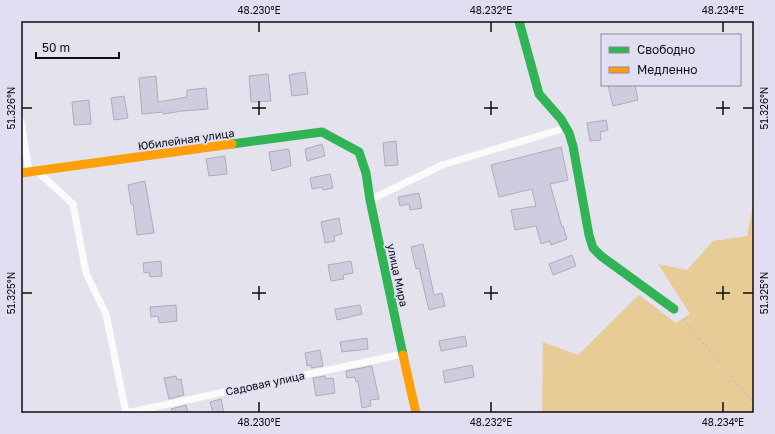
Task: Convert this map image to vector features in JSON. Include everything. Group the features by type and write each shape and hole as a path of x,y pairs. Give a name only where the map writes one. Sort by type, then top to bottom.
{"street":[{"path":"519,21 539,94 561,119 569,134 573,146 589,235 593,248 601,256 674,309"},
{"name":"Юбилейная улица","path":"29,172 322,132 351,148"},
{"name":"улица Мира","path":"351,148 359,152 366,173 370,200 416,413"}],"lane":[{"path":"21,121 29,172"},
{"path":"370,200 442,165 560,130"},
{"name":"Садовая улица","path":"29,172 73,204 86,273 106,314 126,413 403,354"}],"path":[{"path":"674,309 754,404"}],"shaded area":[{"path":"754,200 754,413 542,413 543,342 578,355 639,295 676,323 690,314 658,264 687,270 713,241 747,236"}],"building":[{"path":"305,72 308,94 292,96 289,75"},
{"path":"268,74 271,101 251,102 249,76"},
{"path":"156,76 158,102 187,97 187,90 206,88 208,109 163,114 163,112 142,114 139,78"},
{"path":"608,86 635,86 638,100 613,106"},
{"path":"124,96 128,118 114,120 111,98"},
{"path":"89,100 91,124 74,125 72,102"},
{"path":"606,120 608,130 600,132 601,140 590,141 587,123"},
{"path":"396,141 398,165 385,166 383,143"},
{"path":"322,144 325,156 307,161 305,149"},
{"path":"561,147 568,180 550,184 562,227 563,226 567,239 551,245 550,241 541,244 536,226 515,230 511,210 536,206 532,189 499,197 491,165"},
{"path":"289,149 291,166 272,171 269,152"},
{"path":"225,156 227,174 209,176 206,159"},
{"path":"330,174 333,188 323,190 322,187 312,189 310,178"},
{"path":"145,181 154,233 137,235 133,204 131,204 128,185"},
{"path":"419,193 422,208 410,210 409,204 400,206 398,197"},
{"path":"339,218 342,234 334,236 335,241 325,243 321,222"},
{"path":"423,244 434,295 442,293 445,306 429,310 419,268 416,269 411,247"},
{"path":"572,255 576,266 553,275 549,264"},
{"path":"161,261 162,276 150,277 149,272 144,273 143,263"},
{"path":"351,261 353,273 343,275 344,279 331,281 328,265"},
{"path":"176,305 177,321 159,323 158,316 151,317 150,307"},
{"path":"360,305 362,314 337,320 335,309"},
{"path":"465,336 467,346 441,351 439,341"},
{"path":"367,338 368,349 342,352 340,342"},
{"path":"320,350 323,366 311,368 311,365 307,366 305,353"},
{"path":"472,365 474,377 445,383 443,371"},
{"path":"372,366 379,399 370,400 371,406 362,408 358,381 356,382 355,377 347,378 346,371"},
{"path":"176,376 177,380 181,379 184,395 169,399 164,378"},
{"path":"325,376 325,379 333,378 335,393 316,396 313,378"},
{"path":"221,399 224,413 213,413 210,402"},
{"path":"186,405 188,413 172,413 171,409"}],"traffic: fast":[{"path":"519,21 539,94 561,119 569,133 573,146 589,235 593,248 601,256 674,309"},
{"path":"232,144 322,132 359,152 366,173 370,200 403,355"}],"traffic: slow":[{"path":"21,173 232,144"},
{"path":"403,355 416,413"}]}
